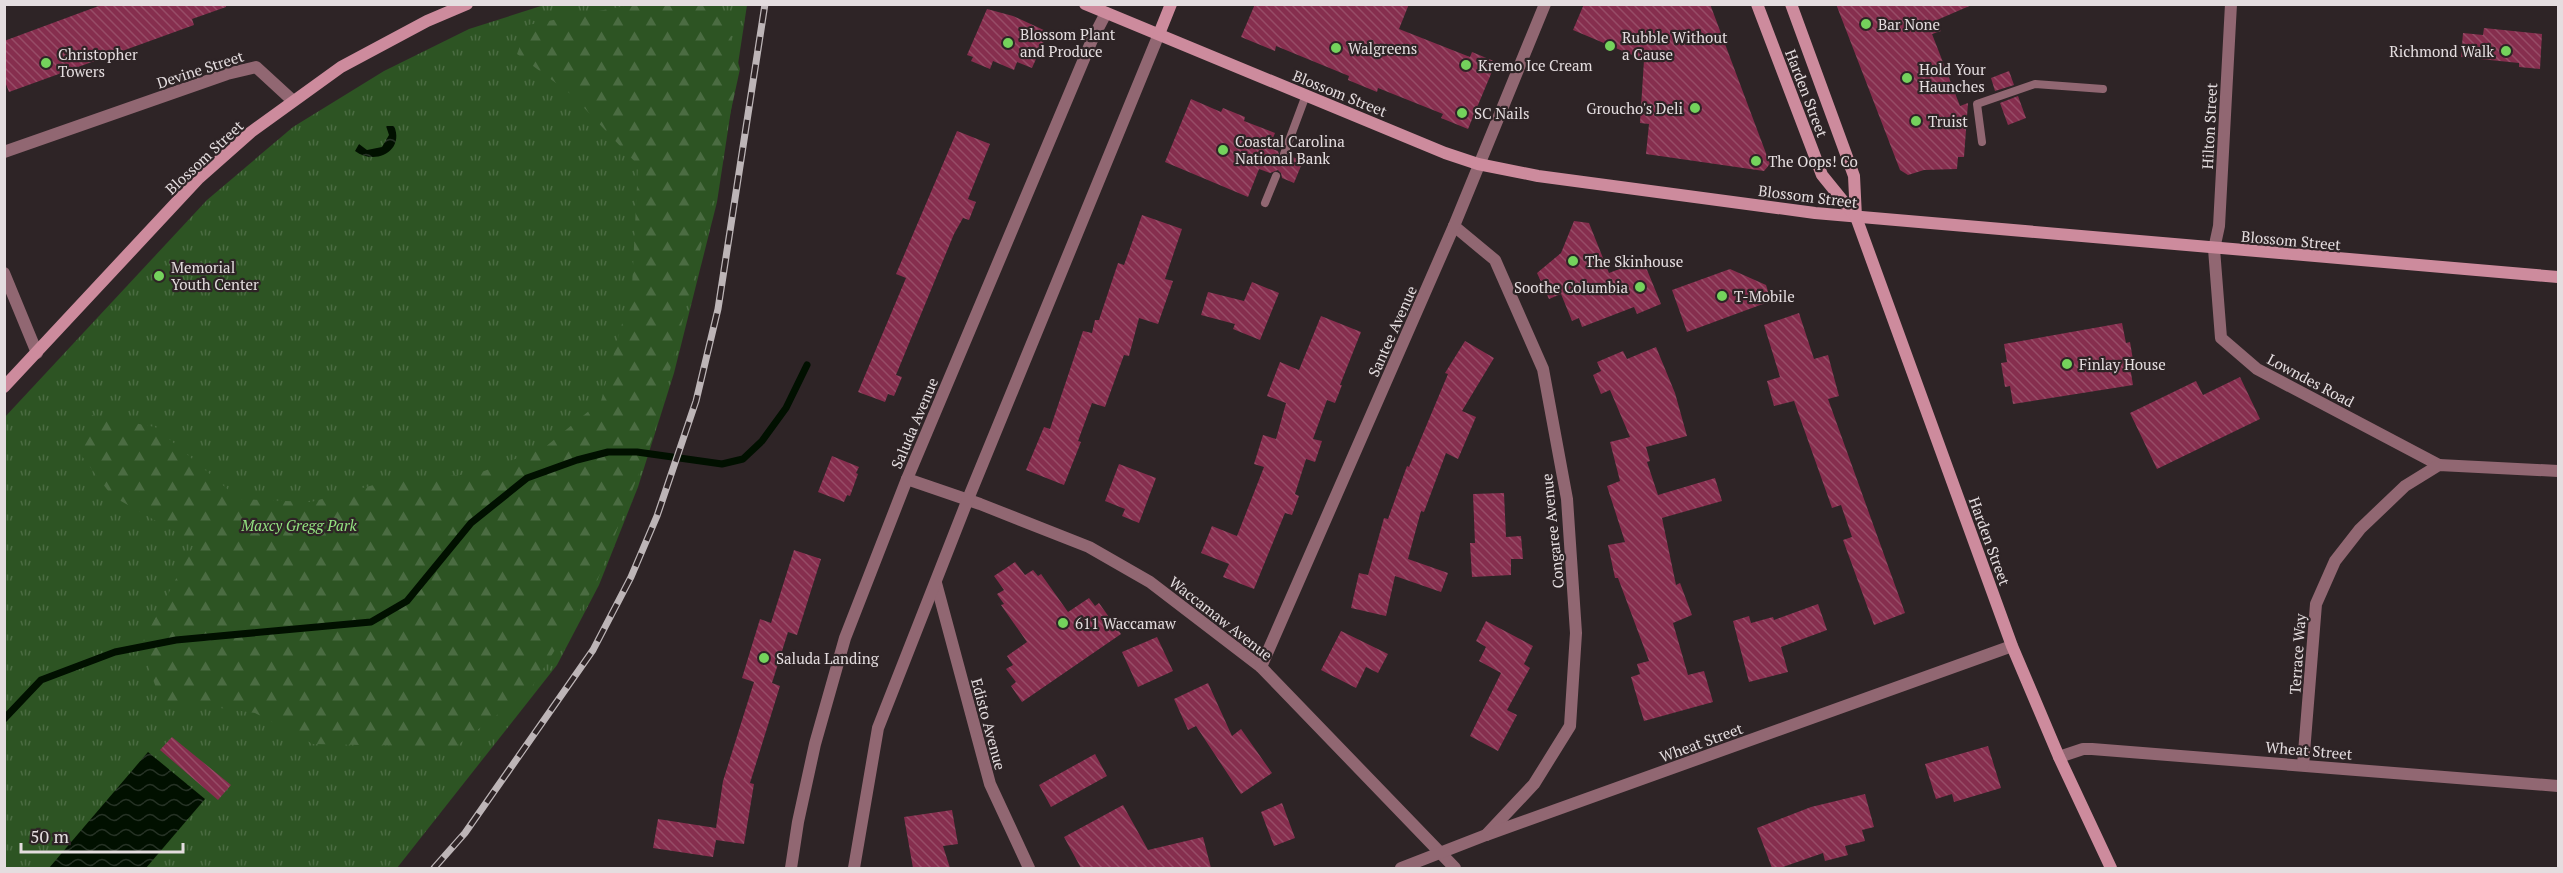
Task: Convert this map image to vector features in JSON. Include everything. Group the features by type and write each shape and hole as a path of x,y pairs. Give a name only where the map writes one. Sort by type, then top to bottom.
{"main road":[{"name":"Blossom Street","path":"4,387 199,178 251,132 292,100 351,62 427,21 467,4"},
{"name":"Blossom Street","path":"1085,4 1108,9 1159,34 1445,153 1478,164 1559,178 1856,217 2559,277"},
{"path":"1159,34 1171,4"},
{"name":"Harden Street","path":"1757,4 1822,175 1856,217"},
{"name":"Harden Street","path":"1791,4 1854,176 1856,217 2012,646 2059,757 2111,868"}],"street":[{"name":"Santee Avenue","path":"1262,667 1454,226 1545,4"},
{"name":"Hilton Street","path":"2214,249 2219,226 2231,4"},
{"name":"Saluda Avenue","path":"791,868 798,822 815,744 845,638 907,479 1087,51 1108,9"},
{"path":"854,868 878,728 968,500 1159,34"},
{"name":"Devine Street","path":"4,152 227,74 256,67 292,100"},
{"name":"Congaree Avenue","path":"1454,226 1495,260 1543,369 1567,499 1576,633 1570,726 1534,784 1486,835"},
{"name":"Lowndes Road","path":"2214,249 2221,338 2257,369 2439,465"},
{"path":"4,273 37,353"},
{"path":"2439,465 2559,471"},
{"name":"Terrace Way","path":"2303,765 2316,604 2331,569 2360,529 2405,486 2439,465"},
{"name":"Waccamaw Avenue","path":"907,479 1089,547 1150,582 1262,667 1455,868"},
{"name":"Edisto Avenue","path":"936,582 990,784 1029,868"},
{"name":"Wheat Street","path":"1401,868 1486,835 2012,646"},
{"name":"Wheat Street","path":"2059,757 2083,749 2092,749 2559,786"}],"lane":[{"path":"1982,142 1977,104 2035,84 2103,89"},
{"path":"1284,154 1306,95"},
{"path":"1265,203 1276,176"}],"green space":[{"path":"712,4 722,7 740,69 702,243 654,434 596,584 530,690 455,747 313,744 255,713 200,705 162,705 141,645 195,543 112,496 81,455 92,415 155,427 239,499 311,502 381,483 479,473 544,448 601,401 632,287 638,165 572,95 517,54 528,25 629,5"},
{"name":"Maxcy Gregg Park","path":"544,5 747,5 717,202 674,373 638,487 599,585 557,665 397,868 5,868 4,418 207,200 293,127 384,71 469,29"}],"water":[{"path":"386,126 394,126 396,135 392,149 386,154 371,157 355,151 359,144 367,150 382,147 389,135"},
{"path":"148,752 205,799 146,868 49,868"}],"building":[{"name":"Christopher Towers","path":"104,4 226,4 226,7 192,19 194,25 9,92 4,79 4,41"},
{"path":"1255,4 1409,4 1399,29 1470,57 1472,52 1496,62 1468,129 1441,118 1443,114 1378,88 1377,92 1348,80 1349,76 1276,46 1275,51 1241,37"},
{"path":"1584,4 1710,4 1770,164 1764,171 1646,154 1649,124 1640,123 1644,60 1573,30"},
{"path":"1836,4 1974,4 1937,20 1941,31 1932,34 1960,106 1968,103 1964,157 1958,157 1957,169 1924,170 1908,175 1900,170"},
{"name":"Blossom Plant and Produce","path":"987,9 1013,16 1048,32 1032,68 1017,62 1014,70 993,61 990,69 971,61 973,57 967,55"},
{"name":"Richmond Walk","path":"2484,28 2542,34 2540,69 2519,67 2519,63 2461,57 2463,33 2483,35"},
{"path":"2009,71 2014,85 1995,91 1991,78"},
{"path":"2018,96 2026,118 2008,125 2000,103"},
{"name":"Coastal Carolina National Bank","path":"1191,99 1221,112 1223,108 1245,117 1244,121 1275,133 1269,148 1278,151 1280,158 1286,160 1290,156 1303,161 1294,183 1282,178 1278,170 1270,173 1259,169 1248,197 1165,162"},
{"path":"957,131 990,144 968,199 976,202 969,220 963,218 954,234 896,375 902,377 894,396 888,394 885,402 858,392 906,278 896,274"},
{"path":"1142,215 1182,229 1165,279 1173,281 1158,324 1139,318 1129,356 1124,355 1105,407 1092,403 1078,441 1081,442 1064,485 1026,470 1044,427 1050,429 1083,331 1092,333 1095,320 1099,320 1118,263 1124,265"},
{"path":"1574,221 1589,223 1609,273 1643,260 1661,304 1637,314 1634,307 1582,327 1579,318 1572,321 1561,294 1549,299 1537,273 1561,253"},
{"name":"T-Mobile","path":"1730,269 1766,285 1771,301 1687,332 1672,290"},
{"path":"1252,282 1279,293 1260,340 1233,329 1235,324 1201,315 1208,292 1244,301"},
{"path":"1799,313 1814,359 1828,355 1839,396 1828,399 1905,613 1874,625 1843,540 1852,537 1841,505 1832,508 1794,401 1774,406 1767,381 1780,377 1764,325"},
{"path":"1321,316 1361,332 1335,403 1327,400 1313,439 1322,441 1315,462 1306,459 1295,494 1299,496 1292,515 1285,513 1254,589 1223,577 1229,564 1201,553 1212,526 1237,536 1264,467 1254,464 1263,435 1276,439 1286,403 1267,396 1280,362 1299,370"},
{"name":"Finlay House","path":"2122,323 2126,343 2130,342 2134,366 2130,367 2133,385 2013,404 2010,386 2005,387 2001,363 2007,362 2004,344"},
{"path":"1465,341 1494,358 1462,411 1476,417 1458,459 1446,453 1424,512 1421,511 1408,559 1448,573 1441,592 1395,576 1386,616 1351,608 1359,573 1368,575 1384,518 1388,519 1407,466 1409,467 1448,374 1445,373"},
{"path":"1656,347 1675,393 1687,436 1646,447 1650,461 1647,462 1658,495 1715,478 1722,501 1662,518 1676,585 1680,583 1692,615 1673,623 1688,675 1704,671 1713,702 1644,721 1631,677 1640,674 1637,664 1649,661 1618,578 1615,578 1608,545 1625,542 1607,486 1620,481 1610,442 1630,437 1610,390 1601,394 1593,375 1601,371 1597,362 1623,351 1627,359"},
{"path":"2240,377 2260,419 2157,469 2130,413 2196,381 2203,395"},
{"path":"832,456 859,467 850,496 847,495 844,502 818,492"},
{"path":"1119,464 1156,478 1139,523 1122,516 1125,509 1105,501"},
{"path":"1504,493 1506,537 1521,536 1523,559 1511,559 1511,575 1472,577 1470,543 1475,543 1473,494"},
{"path":"794,550 821,559 797,635 788,632 772,683 780,686 750,783 754,784 744,844 716,840 713,857 653,848 658,819 716,828 723,781 754,682 742,678 760,619 771,623"},
{"name":"611 Waccamaw","path":"1015,562 1025,575 1033,570 1038,576 1041,574 1068,612 1089,598 1095,606 1099,603 1121,634 1022,702 1011,686 1016,682 1006,669 1013,665 1007,656 1027,642 1001,605 1004,604 997,594 1004,590 994,576"},
{"path":"1818,604 1827,630 1781,647 1788,672 1749,682 1733,621 1749,616 1751,623 1773,617 1774,620"},
{"path":"1486,621 1533,646 1524,664 1530,668 1507,710 1517,715 1498,751 1470,736 1501,673 1479,661 1486,647 1476,641"},
{"path":"1341,631 1388,654 1378,673 1366,667 1356,688 1321,670"},
{"path":"1157,637 1173,671 1138,687 1122,652"},
{"path":"1208,683 1232,736 1241,729 1272,773 1241,794 1196,726 1188,730 1174,699"},
{"path":"172,737 231,785 218,800 160,750"},
{"path":"1988,746 2001,788 1954,802 1952,794 1936,799 1925,764"},
{"path":"1095,754 1107,776 1051,807 1039,785"},
{"path":"1865,794 1874,827 1862,830 1865,841 1845,846 1848,855 1825,861 1823,853 1780,868 1772,868 1757,828 1811,807"},
{"path":"1282,803 1295,838 1274,846 1261,812"},
{"path":"1123,805 1148,850 1203,837 1211,868 1081,868 1064,837"},
{"path":"952,810 958,844 943,846 950,868 913,868 904,817"}],"waterway":[{"path":"4,719 41,680 115,652 176,640 371,622 407,601 471,523 527,478 577,460 608,452 637,452 722,464 743,459 762,441 786,408 807,365"}],"railway":[{"path":"434,868 465,833 593,650 631,577 657,516 696,401 718,309 765,4"}],"place":[{"name":"Bar None","path":"1866,24"},
{"name":"Blossom Plant and Produce","path":"1008,43"},
{"name":"Rubble Without a Cause","path":"1610,46"},
{"name":"Walgreens","path":"1336,48"},
{"name":"Richmond Walk","path":"2506,51"},
{"name":"Christopher Towers","path":"46,63"},
{"name":"Kremo Ice Cream","path":"1466,65"},
{"name":"Hold Your Haunches","path":"1907,78"},
{"name":"Groucho's Deli","path":"1695,108"},
{"name":"SC Nails","path":"1462,113"},
{"name":"Truist","path":"1916,121"},
{"name":"Coastal Carolina National Bank","path":"1223,150"},
{"name":"The Oops! Co","path":"1756,161"},
{"name":"The Skinhouse","path":"1573,261"},
{"name":"Memorial Youth Center","path":"159,276"},
{"name":"Soothe Columbia","path":"1640,287"},
{"name":"T-Mobile","path":"1722,296"},
{"name":"Finlay House","path":"2067,364"},
{"name":"611 Waccamaw","path":"1063,623"},
{"name":"Saluda Landing","path":"764,658"}]}
